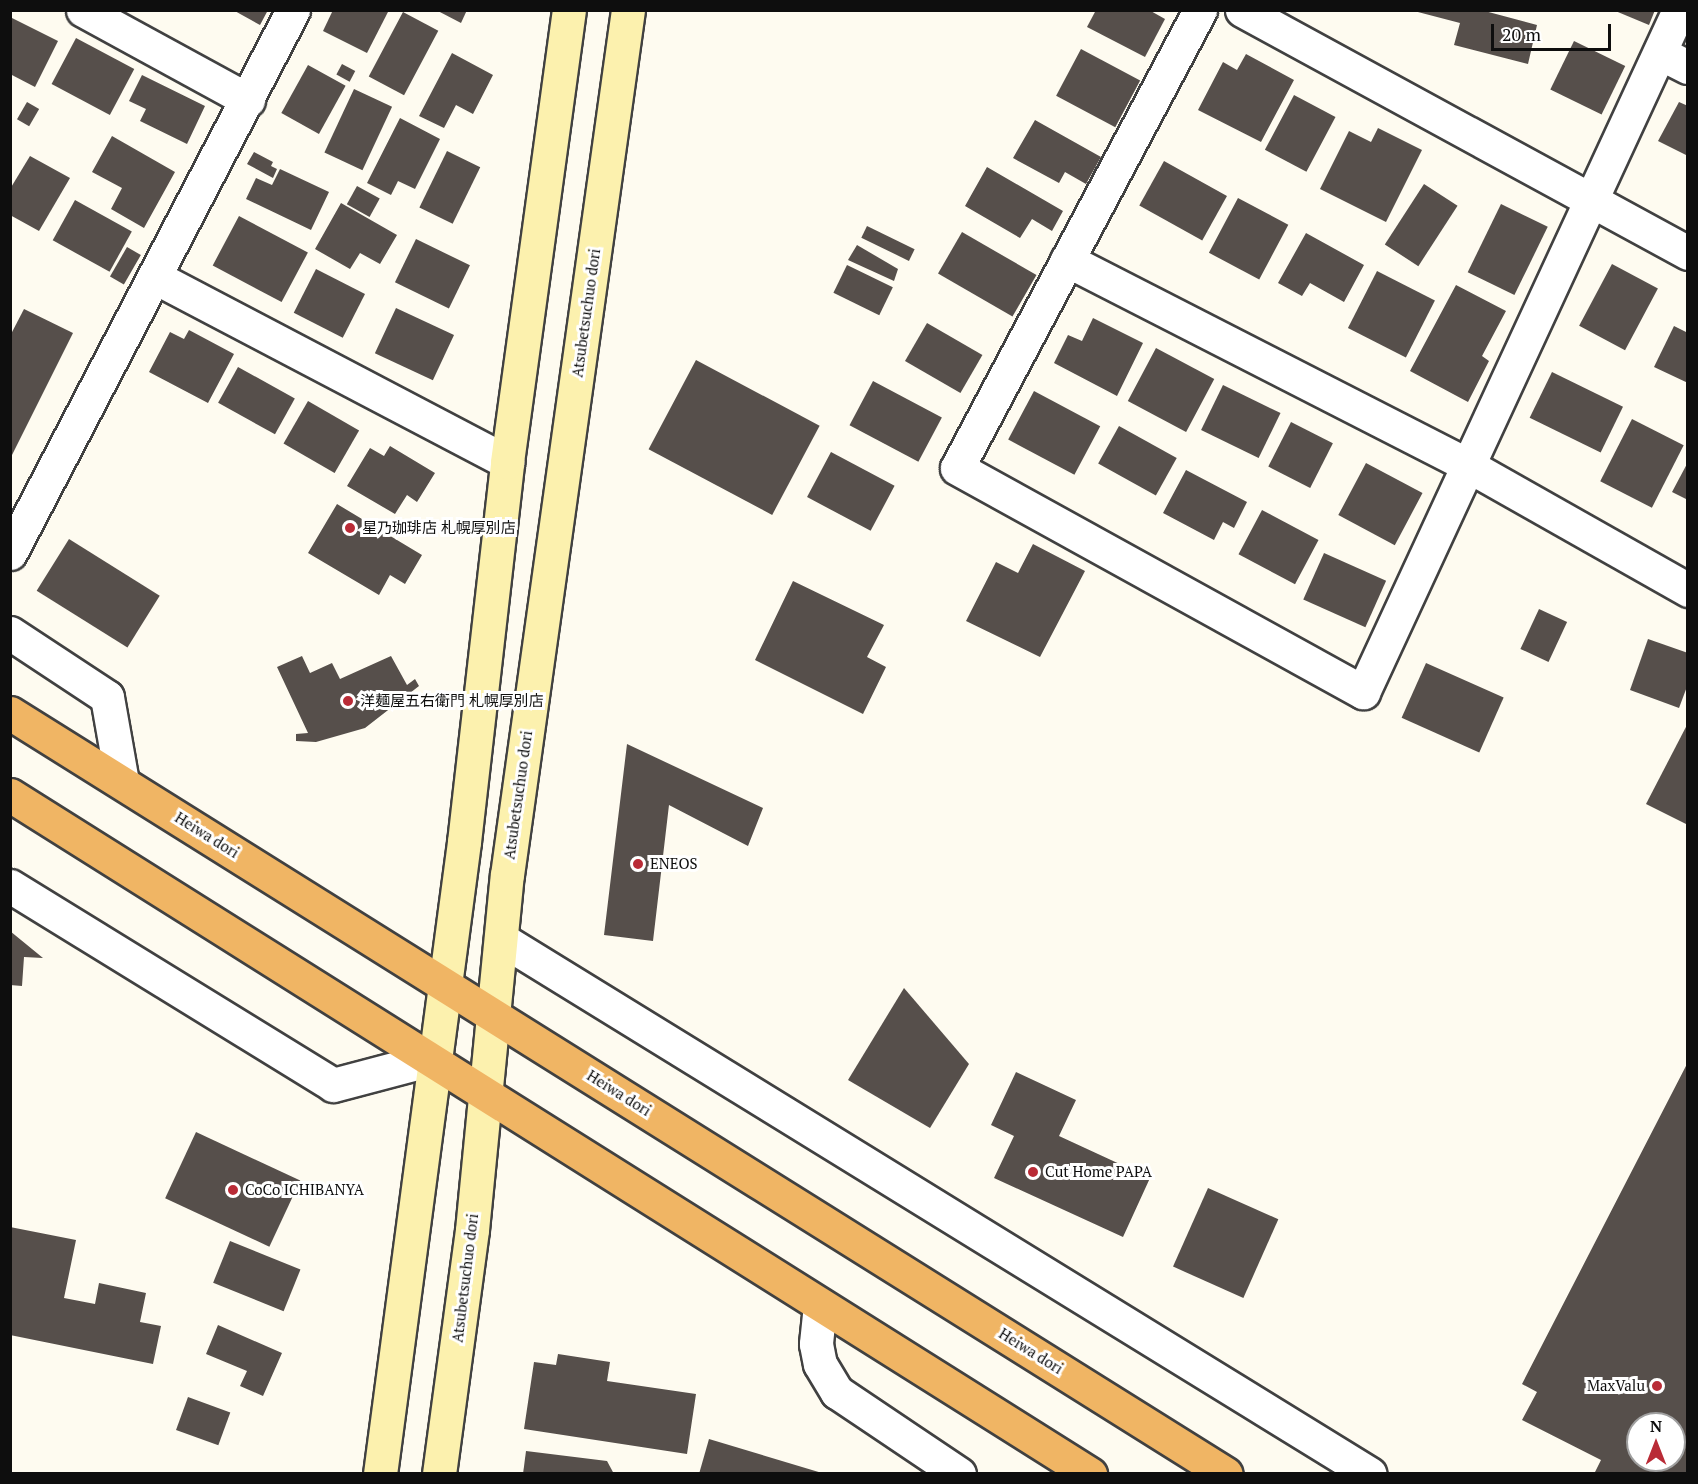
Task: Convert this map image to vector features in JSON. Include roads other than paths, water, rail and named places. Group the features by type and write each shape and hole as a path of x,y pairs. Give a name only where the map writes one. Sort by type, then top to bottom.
{"highway":[{"name":"Heiwa dori","path":"10,713 445,981 1227,1473"},
{"path":"10,795 435,1058 820,1305 1090,1473"}],"main road":[{"path":"380,1473 445,981 507,462 569,10"},
{"name":"Atsubetsuchuo dori","path":"438,1473 472,1230 484,1090 501,939 628,10"}],"street":[{"path":"83,10 248,100"},
{"path":"10,554 293,10"},
{"path":"1200,10 957,468 1363,692 1593,203 1674,60 1679,10"},
{"path":"1242,10 1688,254"},
{"path":"1067,260 1469,466 1688,590"},
{"path":"155,277 507,462"},
{"path":"10,633 107,698 122,782"},
{"path":"10,886 333,1085 435,1058"},
{"path":"501,939 1370,1473"},
{"path":"820,1305 816,1344 820,1364 837,1392 959,1473"}],"place":[{"name":"星乃珈琲店 札幌厚別店","path":"350,528"},
{"name":"洋麺屋五右衛門 札幌厚別店","path":"348,701"},
{"name":"ENEOS","path":"638,864"},
{"name":"Cut Home PAPA","path":"1033,1172"},
{"name":"CoCo ICHIBANYA","path":"233,1190"},
{"name":"MaxValu","path":"1657,1386"}]}
